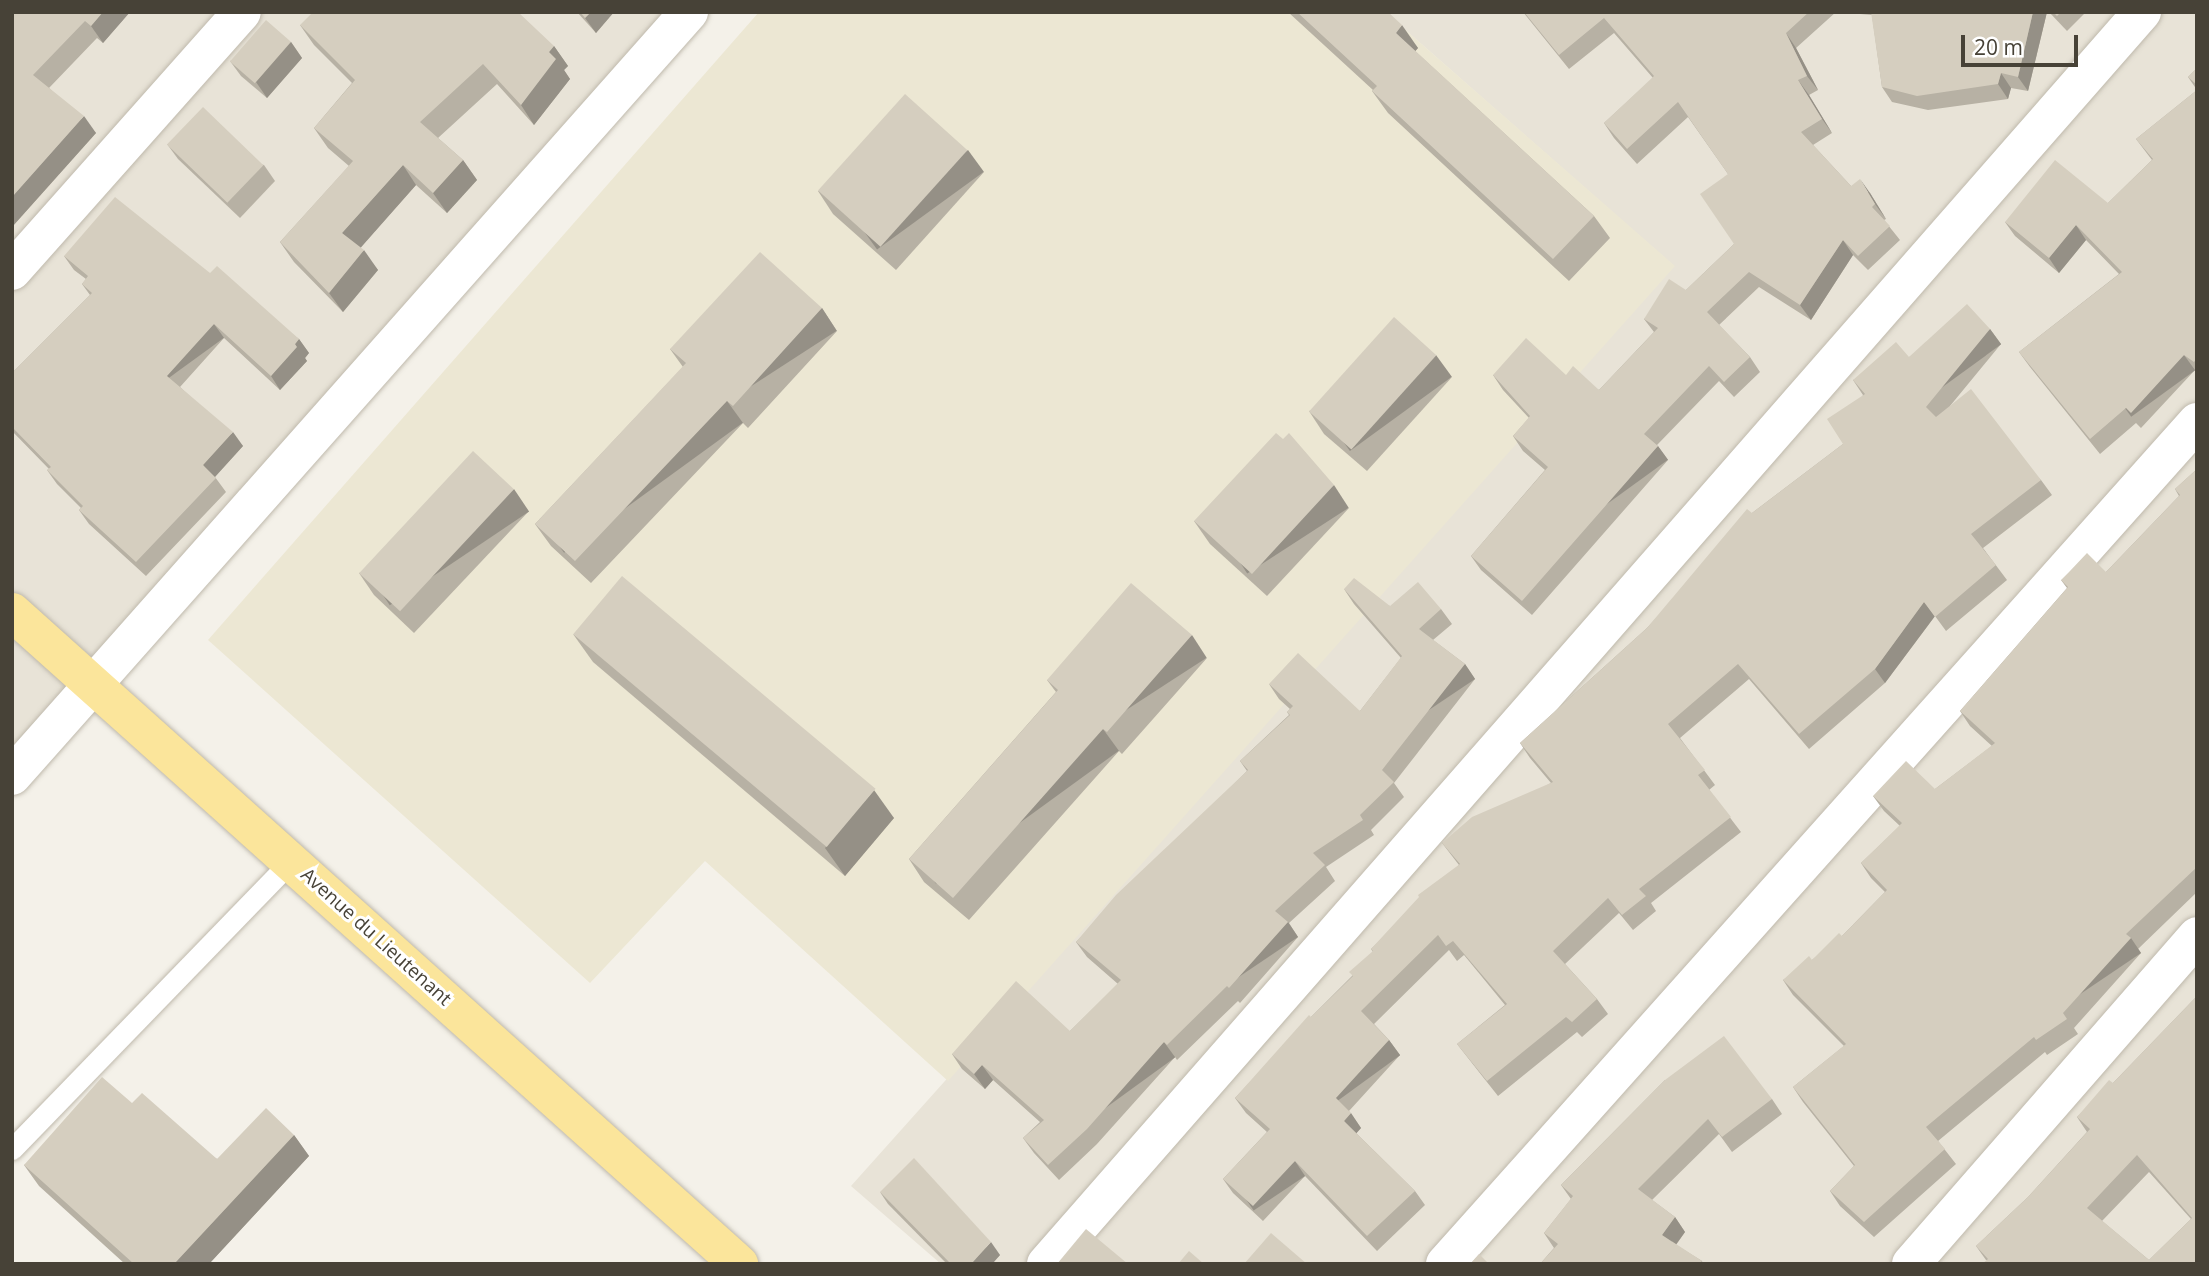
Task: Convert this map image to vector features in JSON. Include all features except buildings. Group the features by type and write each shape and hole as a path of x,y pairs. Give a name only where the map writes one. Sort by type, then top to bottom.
{"main road":[{"name":"Avenue du Lieutenant","path":"12,612 739,1264"}],"street":[{"path":"12,271 242,12"},
{"path":"12,776 689,12"},
{"path":"1046,1264 2141,12"},
{"path":"1445,1264 2197,422"},
{"path":"1911,1264 2197,936"}],"lane":[{"path":"12,1149 291,861"}],"shaded area":[{"path":"12,12 666,12 12,755"},
{"path":"759,12 1385,12 1675,266 948,1081 705,861 590,983 208,640"},
{"path":"1385,12 2197,12 2197,1264 941,1264 851,1186 1674,266"}]}
